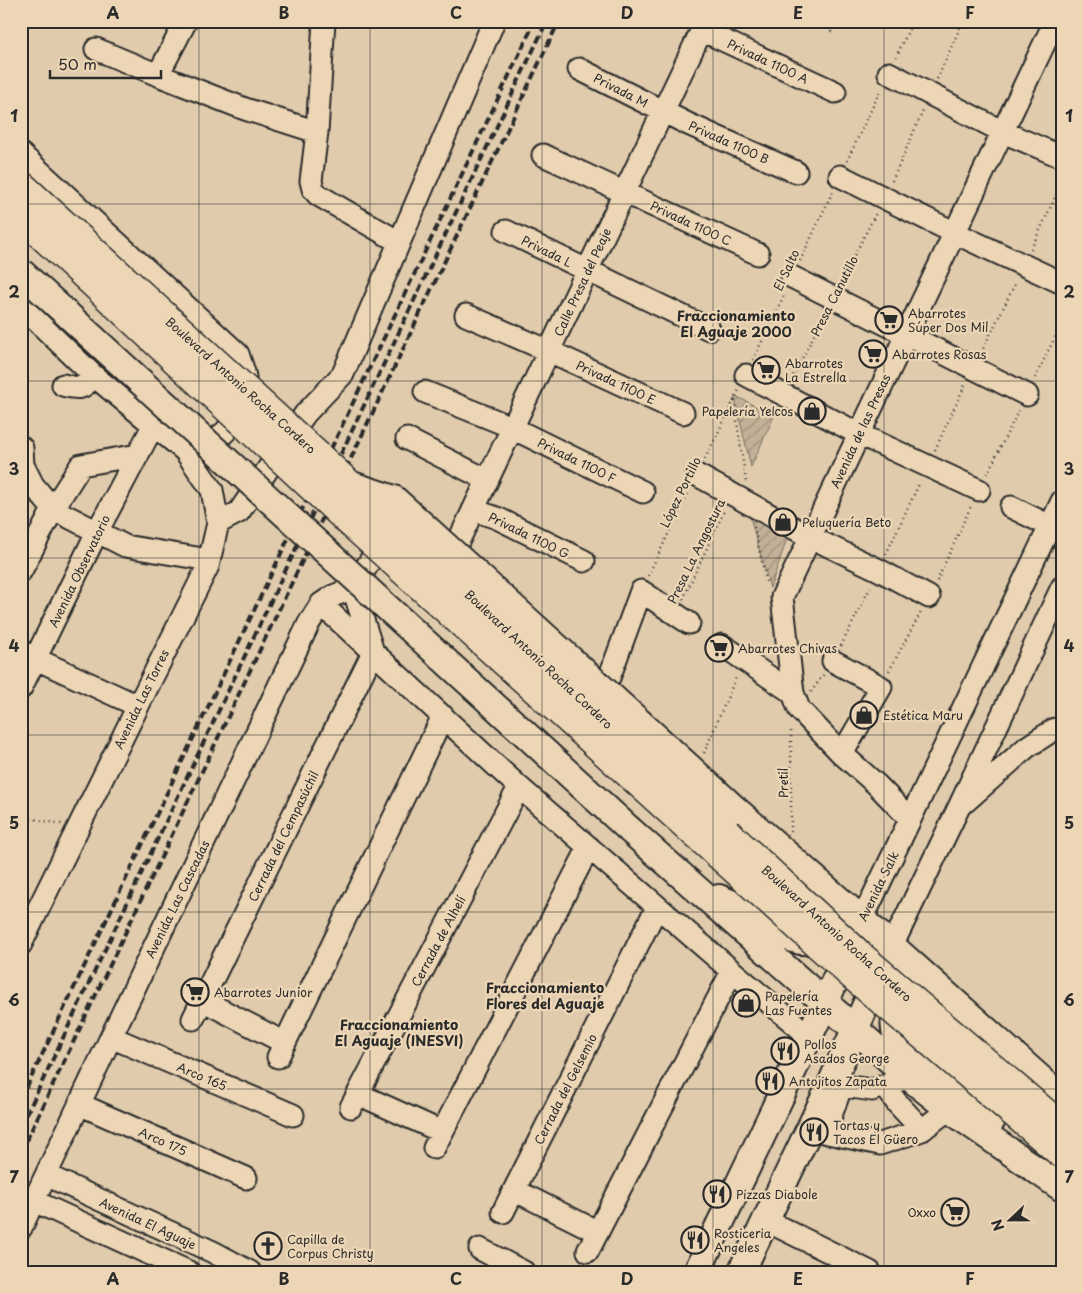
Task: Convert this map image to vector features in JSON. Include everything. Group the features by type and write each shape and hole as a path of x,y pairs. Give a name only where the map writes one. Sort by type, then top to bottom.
{"highway":[{"name":"Boulevard Antonio Rocha Cordero","path":"21,185 349,484 863,958 1062,1127"},
{"name":"Boulevard Antonio Rocha Cordero","path":"21,216 351,523 853,976 1062,1154"}],"main road":[{"path":"21,272 630,830 909,1077 949,1109 1062,1187"},
{"path":"349,484 394,499 791,859"},
{"name":"Boulevard Antonio Rocha Cordero","path":"791,859 892,946 1062,1098"},
{"path":"694,886 749,912 786,937 795,941 807,942 818,939 827,932 833,922 835,912 816,880"},
{"name":"Avenida Salk","path":"697,1272 810,1036 862,920"},
{"path":"741,1272 778,1195 817,1131 856,1030 892,946"},
{"path":"989,1032 938,1000 922,996 906,1002 896,1016 894,1024 898,1041 904,1048 1006,1131 1062,1187"},
{"path":"741,1180 778,1195"}],"street":[{"path":"158,75 186,21"},
{"path":"324,21 317,132 311,181 313,189 318,194 399,242"},
{"path":"218,523 239,512 305,414 343,374 494,21"},
{"name":"Privada 1100 A","path":"703,26 835,92"},
{"name":"Calle Presa del Peaje","path":"458,542 703,26"},
{"name":"Avenida de las Presas","path":"796,701 782,597 1052,26"},
{"path":"96,49 245,110 317,132"},
{"name":"Privada M","path":"580,70 663,112"},
{"path":"889,72 1003,132 1062,156"},
{"name":"Privada 1100 B","path":"663,112 796,172"},
{"path":"21,154 238,354 245,375 244,397 237,417 224,434 206,446 185,452"},
{"path":"543,155 624,192"},
{"path":"840,176 1057,281"},
{"name":"Privada 1100 C","path":"624,192 758,254"},
{"name":"Privada L","path":"506,231 710,329"},
{"path":"792,277 1027,395"},
{"name":"Avenida Las Torres","path":"21,306 94,376 185,452 212,490 218,523 208,566 78,827 29,909 21,944"},
{"name":"Privada 1100 E","path":"466,315 683,413"},
{"path":"746,375 859,434 979,490"},
{"path":"63,385 80,388 86,386 94,376"},
{"name":"Privada 1100 F","path":"426,392 512,428 642,492"},
{"name":"Avenida Observatorio","path":"21,688 28,655 97,532 153,426"},
{"path":"407,439 487,480"},
{"path":"21,447 23,465 33,485 52,510 125,546 209,560"},
{"path":"21,571 52,510 81,465 138,455"},
{"path":"697,475 810,537 879,570 929,597"},
{"name":"Avenida Salk","path":"862,920 1062,501"},
{"path":"1011,506 1050,526"},
{"name":"Privada 1100 G","path":"473,510 497,518 584,562"},
{"name":"Boulevard Antonio Rocha Cordero","path":"353,588 393,527 400,522 408,520 428,522 458,542 757,814 791,859"},
{"path":"353,588 373,652"},
{"name":"Avenida Las Cascadas","path":"21,1228 309,623 321,604 333,596 353,588"},
{"path":"892,946 1062,588"},
{"path":"609,678 641,591 682,619"},
{"path":"321,604 519,788 810,1036"},
{"path":"722,646 796,701 842,754 877,785 910,819"},
{"name":"Cerrada del Cempasúchil","path":"192,1019 373,652"},
{"path":"28,655 138,706"},
{"path":"833,662 881,687 842,754"},
{"path":"202,1000 281,1050 443,716"},
{"path":"959,807 1027,747 1055,729 1062,730"},
{"name":"Cerrada de Alhelí","path":"519,788 354,1101 438,1140 588,847"},
{"name":"Cerrada del Gelsemio","path":"503,1212 657,906"},
{"path":"588,1251 732,971"},
{"name":"Arco 165","path":"111,1037 293,1115"},
{"path":"836,1084 872,1090 909,1077"},
{"path":"885,1086 897,1103 922,1130"},
{"name":"Arco 175","path":"79,1104 246,1178"},
{"path":"817,1131 880,1144 922,1130 949,1109"},
{"name":"Avenida El Aguaje","path":"46,1175 213,1252 250,1272"},
{"path":"514,1190 598,1232"},
{"path":"34,1201 189,1272"},
{"path":"765,1220 870,1272"},
{"path":"480,1249 524,1272"}],"path":[{"path":"831,32 835,21"},
{"path":"950,49 963,21"},
{"path":"884,198 903,156"},
{"path":"949,419 1024,266 1062,182"},
{"name":"Presa Canutillo","path":"784,395 884,198"},
{"name":"El Salto","path":"746,375 816,227"},
{"name":"López Portillo","path":"641,591 734,400"},
{"name":"Presa La Angostura","path":"682,619 732,494"},
{"path":"850,628 904,518"},
{"path":"700,763 743,660"},
{"name":"Pretil","path":"791,859 791,725 796,701"},
{"path":"21,817 78,827"}],"shaded area":[{"path":"734,395 774,416 751,467"},
{"path":"749,513 790,530 770,588"}],"railway":[{"path":"21,1099 535,21"},
{"path":"21,1126 547,21"},
{"path":"21,1152 559,21"}],"place":[{"name":"Abarrotes Súper Dos Mil","path":"889,320"},
{"name":"Abarrotes Rosas","path":"873,354"},
{"name":"Abarrotes La Estrella","path":"766,370"},
{"name":"Papelería Yelcos","path":"812,411"},
{"name":"Peluquería Beto","path":"783,522"},
{"name":"Abarrotes Chivas","path":"719,648"},
{"name":"Estética Maru","path":"864,715"},
{"name":"Abarrotes Junior","path":"195,992"},
{"name":"Papelería Las Fuentes","path":"746,1003"},
{"name":"Pollos Asados George","path":"785,1051"},
{"name":"Antojitos Zapata","path":"770,1081"},
{"name":"Tortas y Tacos El Güero","path":"814,1132"},
{"name":"Pizzas Diabole","path":"717,1194"},
{"name":"Oxxo","path":"955,1212"},
{"name":"Rosticeria Angeles","path":"695,1240"},
{"name":"Capilla de Corpus Christy","path":"268,1246"}],"district":[{"name":"Fraccionamiento El Aguaje 2000","path":"736,324"},
{"name":"Fraccionamiento Flores del Aguaje","path":"545,996"},
{"name":"Fraccionamiento El Aguaje (INESVI)","path":"399,1032"}]}
